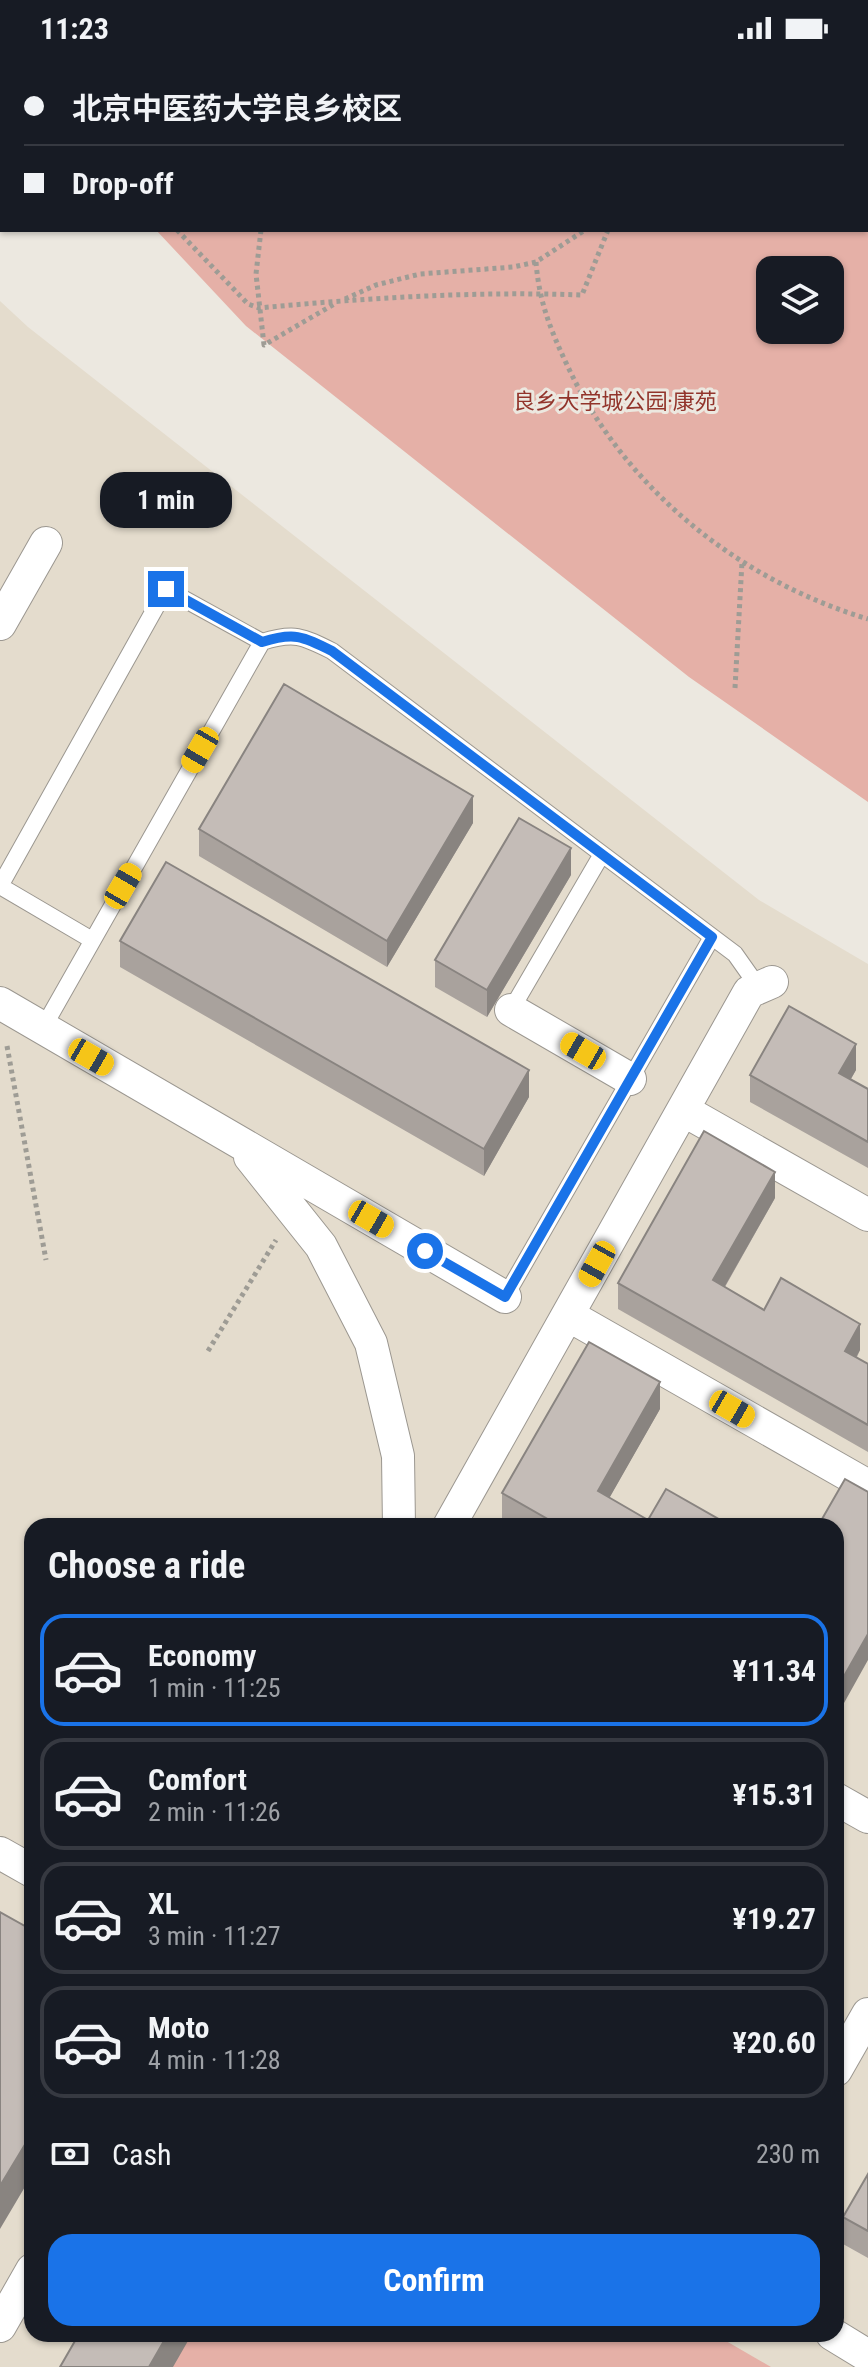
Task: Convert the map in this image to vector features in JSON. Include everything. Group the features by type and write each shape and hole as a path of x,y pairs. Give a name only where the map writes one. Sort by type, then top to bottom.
{"street":[{"path":"0,624 46,543"},
{"path":"454,1518 749,992 766,985"},
{"path":"0,1003 505,1297"},
{"path":"511,1010 630,1079"},
{"path":"683,1110 868,1215"},
{"path":"237,1142 321,1246 371,1343 398,1456 399,1518"},
{"path":"568,1315 868,1486"},
{"path":"844,1804 868,1817"},
{"path":"0,1853 24,1866"},
{"path":"844,2056 868,2014"},
{"path":"0,2326 24,2284"},
{"path":"844,2341 868,2356"}],"lane":[{"path":"92,940 0,886 166,589 262,642"},
{"path":"43,1028 262,642 285,635 307,638 332,651 735,954 766,985"},
{"path":"511,1010 602,854"},
{"path":"505,1297 712,937"}],"path":[{"path":"179,232 248,304 259,308 342,301 540,293 582,295 607,232"},
{"path":"261,232 256,274 264,345 376,285 420,274 513,267 536,262 582,232"},
{"path":"536,262 544,313 579,391 612,441 640,475 674,511 742,562 802,595 868,619"},
{"path":"735,688 742,562"},
{"path":"5,1036 46,1260"},
{"path":"208,1351 293,1211"}],"shaded area":[{"path":"0,301 28,327 759,900 868,964 868,2367 0,2367"}],"green space":[{"name":"良乡大学城公园·康苑","path":"158,232 868,232 868,802 689,677 246,326"},
{"path":"88,2342 728,2342 771,2367 73,2367"}],"building":[{"path":"284,684 473,796 387,941 199,829"},
{"path":"519,818 571,848 487,990 435,960"},
{"path":"166,862 529,1070 484,1149 120,941"},
{"path":"789,1006 856,1044 839,1073 868,1089 868,1142 750,1075"},
{"path":"704,1131 775,1172 713,1280 764,1310 781,1278 860,1324 845,1351 868,1364 868,1425 618,1283"},
{"path":"589,1342 660,1382 598,1491 645,1518 546,1518 502,1493"},
{"path":"845,1479 868,1492 868,1634 844,1676 844,1518 823,1518"},
{"path":"666,1489 717,1518 649,1518"},
{"path":"0,1912 24,1926 24,2146 0,2186"},
{"path":"868,2174 868,2231 844,2215"},
{"path":"74,2342 163,2342 149,2367 60,2367"}],"route":[{"path":"166,589 262,642 285,635 307,638 332,651 712,937 505,1297 425,1251"}]}
